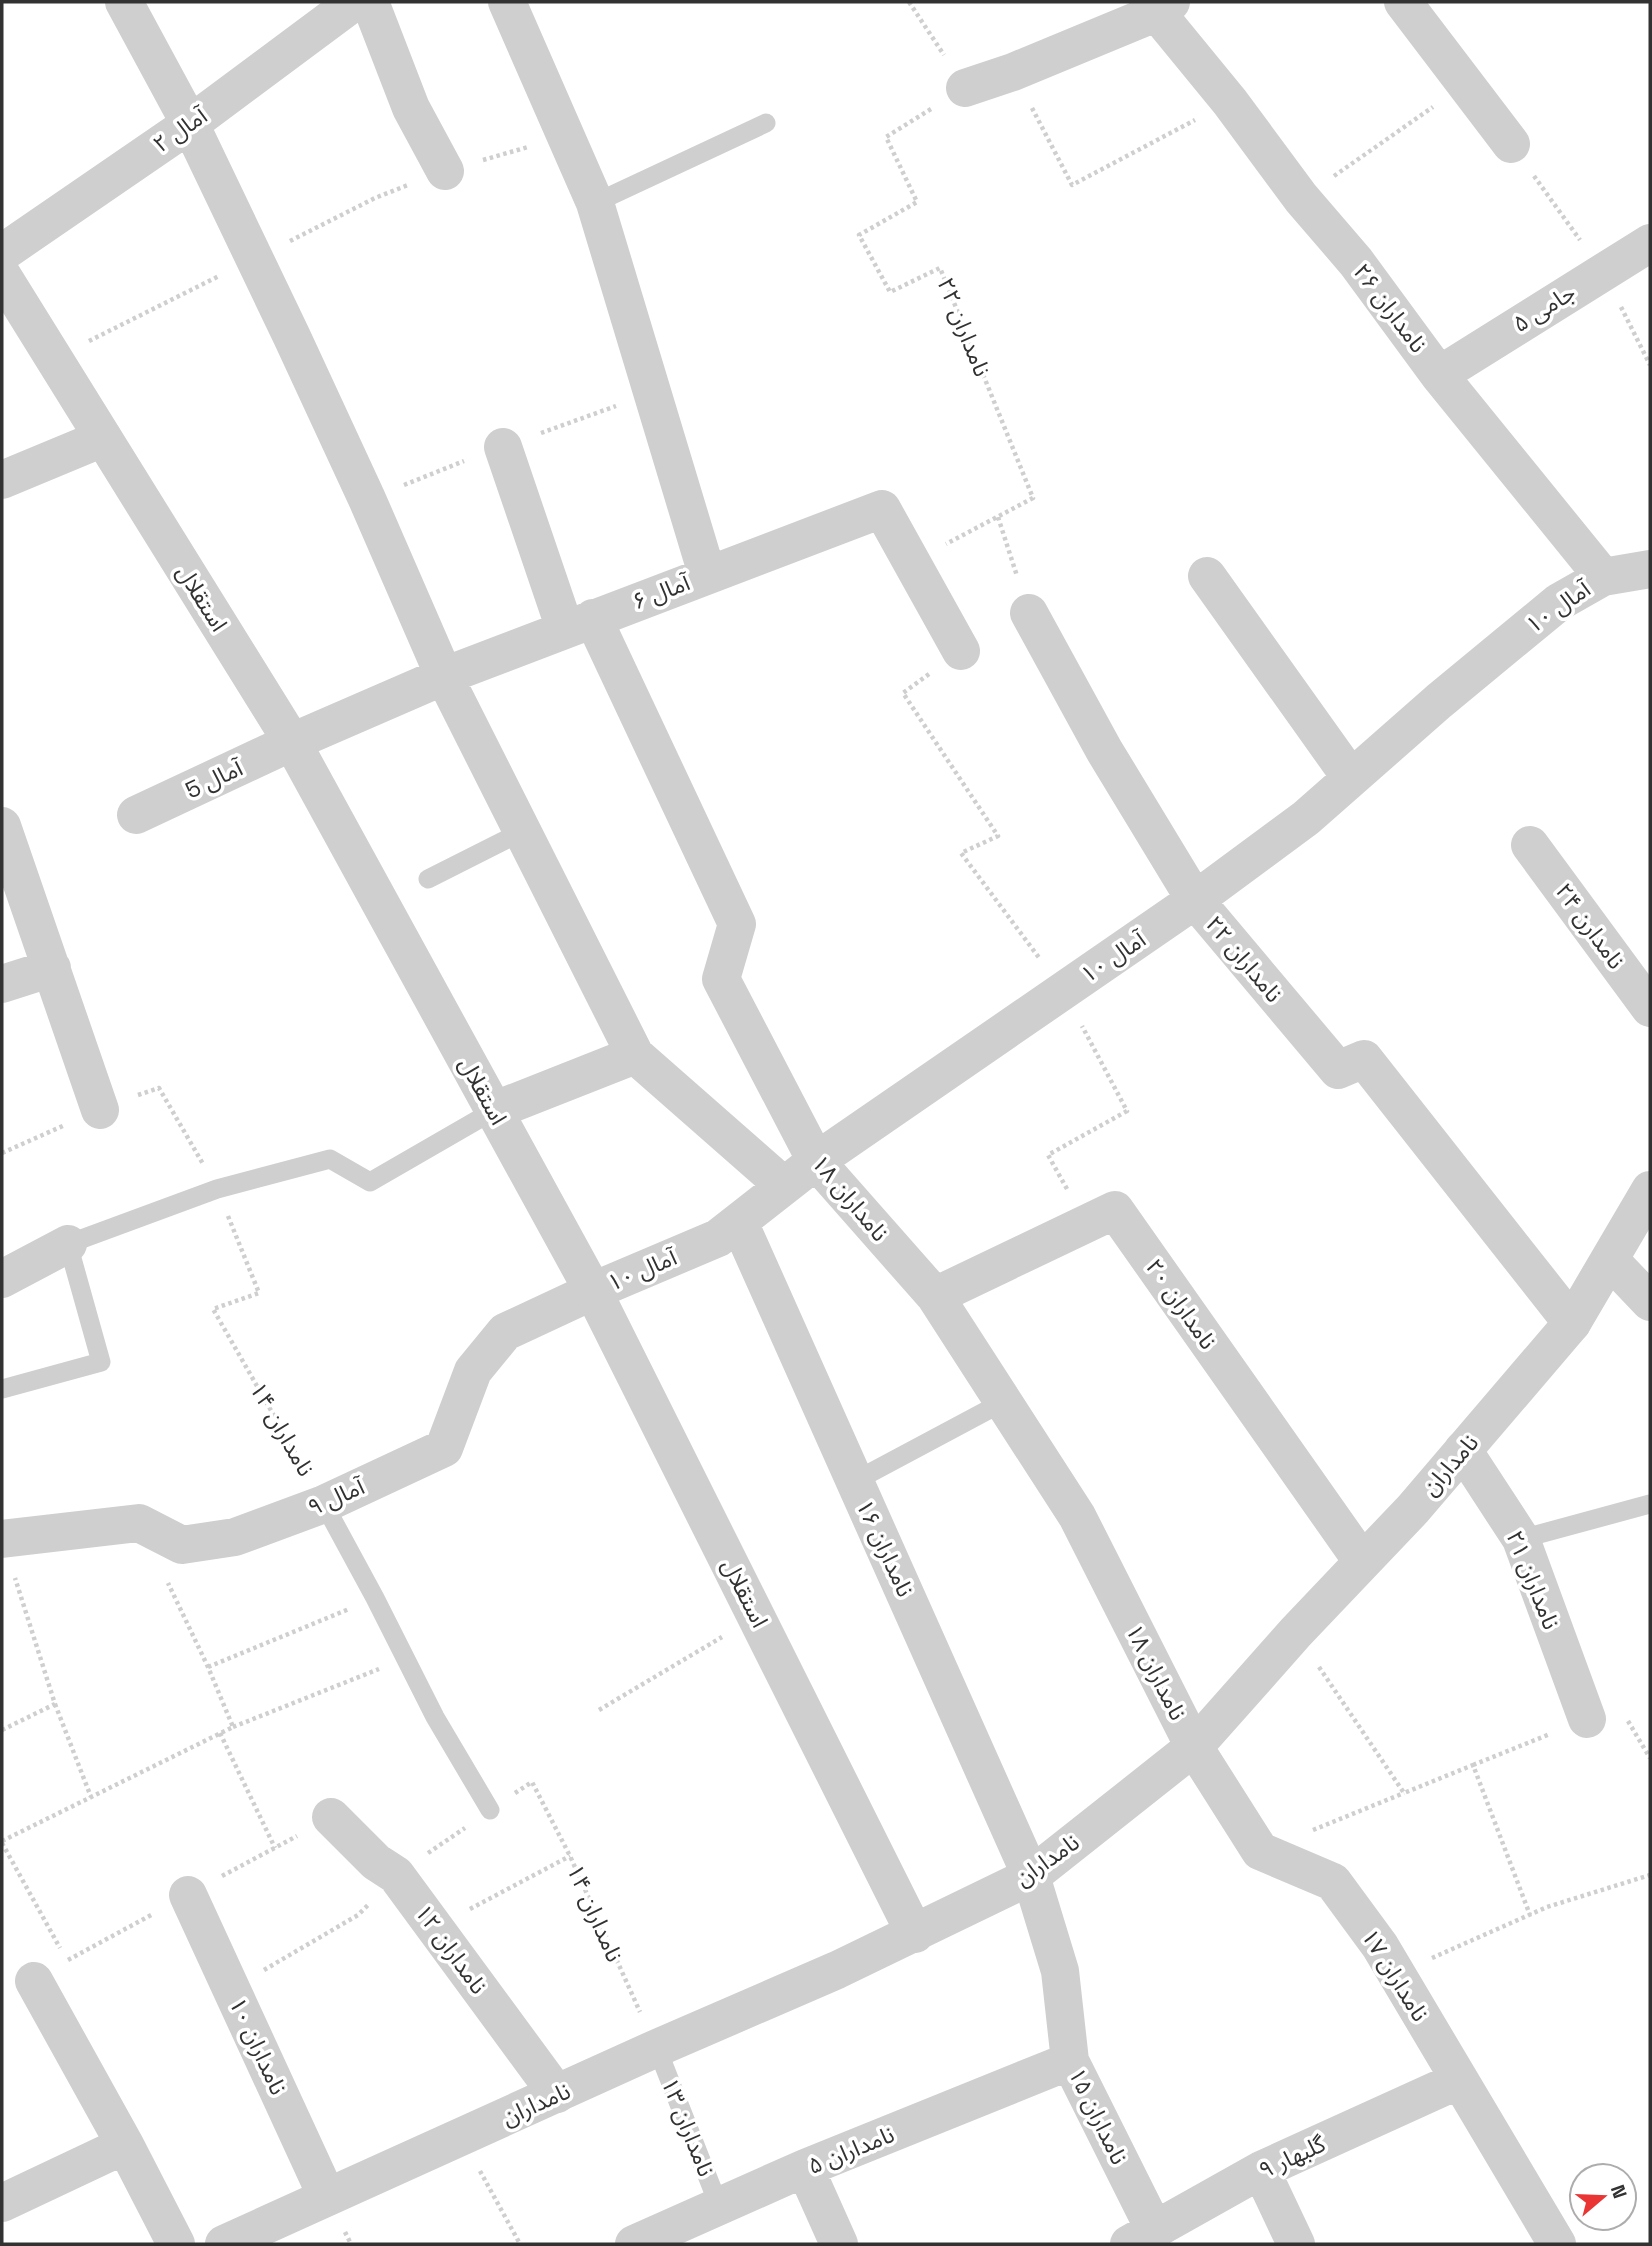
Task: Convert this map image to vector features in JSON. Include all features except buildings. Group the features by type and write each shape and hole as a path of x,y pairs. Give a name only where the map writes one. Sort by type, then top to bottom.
{"street":[{"path":"124,2 190,124 292,337 367,499 444,676 635,1055 783,1185"},
{"name":"آمال ۲","path":"2,253 190,124 354,2"},
{"path":"370,2 411,108 445,171"},
{"path":"507,2 595,203 707,574"},
{"path":"1404,2 1511,144"},
{"path":"965,88 1013,72 1159,5"},
{"name":"نامداران ۲۶","path":"1159,5 1301,198 1356,262 1439,375 1602,577"},
{"name":"جامی ۵","path":"1439,375 1650,243"},
{"name":"استقلال","path":"2,275 292,743 593,1291 915,1934"},
{"path":"2,480 103,438"},
{"name":"نامداران ۱۸","path":"503,447 579,623 737,924 721,979 816,1161 935,1297 1077,1516 1194,1748"},
{"name":"آمال ۶","path":"292,743 444,676 882,509 961,651"},
{"path":"1602,577 1650,569"},
{"path":"1207,576 1351,778"},
{"name":"آمال ۱۰","path":"593,1291 718,1238 816,1161 1195,901 1306,818 1559,602 1602,577"},
{"name":"نامداران ۲۲","path":"1029,613 1104,750 1195,901 1338,1070 1364,1059 1572,1323"},
{"name":"آمال 5","path":"136,815 292,743"},
{"path":"3,834 100,1110"},
{"name":"نامدارن ۲۴","path":"1530,845 1650,1008"},
{"path":"2,984 52,968"},
{"path":"494,1111 635,1055"},
{"name":"نامداران","path":"224,2244 915,1934 1031,1876 1194,1748 1296,1632 1413,1509 1572,1323 1650,1190"},
{"name":"نامداران ۲۰","path":"935,1297 1115,1210 1362,1561"},
{"name":"نامداران ۱۶","path":"739,1222 1031,1876"},
{"path":"2,1279 68,1244"},
{"path":"1610,1260 1650,1302"},
{"name":"آمال ۹","path":"139,1523 182,1545 235,1538 324,1504 443,1448 472,1371 505,1332 593,1291"},
{"name":"نامداران ۲۱","path":"1463,1450 1521,1539 1587,1719"},
{"path":"2,1538 139,1523"},
{"path":"1194,1748 1260,1851"},
{"name":"نامداران ۱۲","path":"331,1817 376,1862 396,1875 557,2094"},
{"name":"نامداران ۱۷","path":"1260,1851 1333,1882 1380,1946 1557,2244"},
{"name":"نامداران ۱۵","path":"1031,1876 1060,1971 1070,2061 1142,2237"},
{"name":"نامداران ۱۰","path":"188,1895 327,2197"},
{"path":"34,1981 125,2145 176,2244"},
{"name":"نامداران ۵","path":"634,2244 805,2168 1070,2061"},
{"name":"گلبهار ۹","path":"1142,2237 1261,2171 1459,2080"},
{"path":"2,2203 125,2145"},
{"path":"805,2168 839,2244"},
{"path":"1261,2171 1296,2244"}],"lane":[{"path":"595,203 766,123"},
{"path":"428,879 523,831"},
{"path":"2,1389 101,1362 68,1244 217,1189 330,1159 370,1182 494,1111"},
{"path":"855,1481 1003,1402"},
{"path":"324,1504 435,1717 491,1810"},
{"path":"1521,1539 1650,1504"},
{"name":"نامداران ۱۳","path":"657,2048 719,2206"}],"path":[{"path":"909,2 965,88"},
{"path":"1013,72 1072,185 1230,102"},
{"path":"1301,198 1465,84"},
{"name":"نامداران ۲۲","path":"911,562 1033,498 940,268 891,292 859,235 918,202 886,137 965,88"},
{"path":"54,359 375,198 445,171 565,136"},
{"path":"367,499 653,393"},
{"path":"998,517 1029,613"},
{"path":"961,651 903,693 998,836 961,853 1063,991 1127,1111 1048,1156 1086,1224"},
{"name":"نامداران ۱۴","path":"100,1110 159,1087 217,1189 259,1293 213,1310 324,1504"},
{"path":"2,1153 100,1110"},
{"path":"139,1523 208,1667 233,1727"},
{"path":"2,1538 55,1704 91,1797"},
{"path":"208,1667 375,1598"},
{"path":"599,1710 757,1616"},
{"path":"1296,1632 1404,1793"},
{"path":"67,1961 2,1842 233,1727 405,1658"},
{"path":"2,1730 55,1704"},
{"path":"1260,1851 1587,1719"},
{"path":"220,1733 275,1848"},
{"path":"1473,1765 1530,1915"},
{"name":"نامداران ۱۴","path":"491,1810 533,1782 570,1856 657,2048"},
{"path":"435,1927 570,1856"},
{"path":"1396,1974 1547,1908 1650,1875"},
{"path":"462,2137 520,2244"}]}
